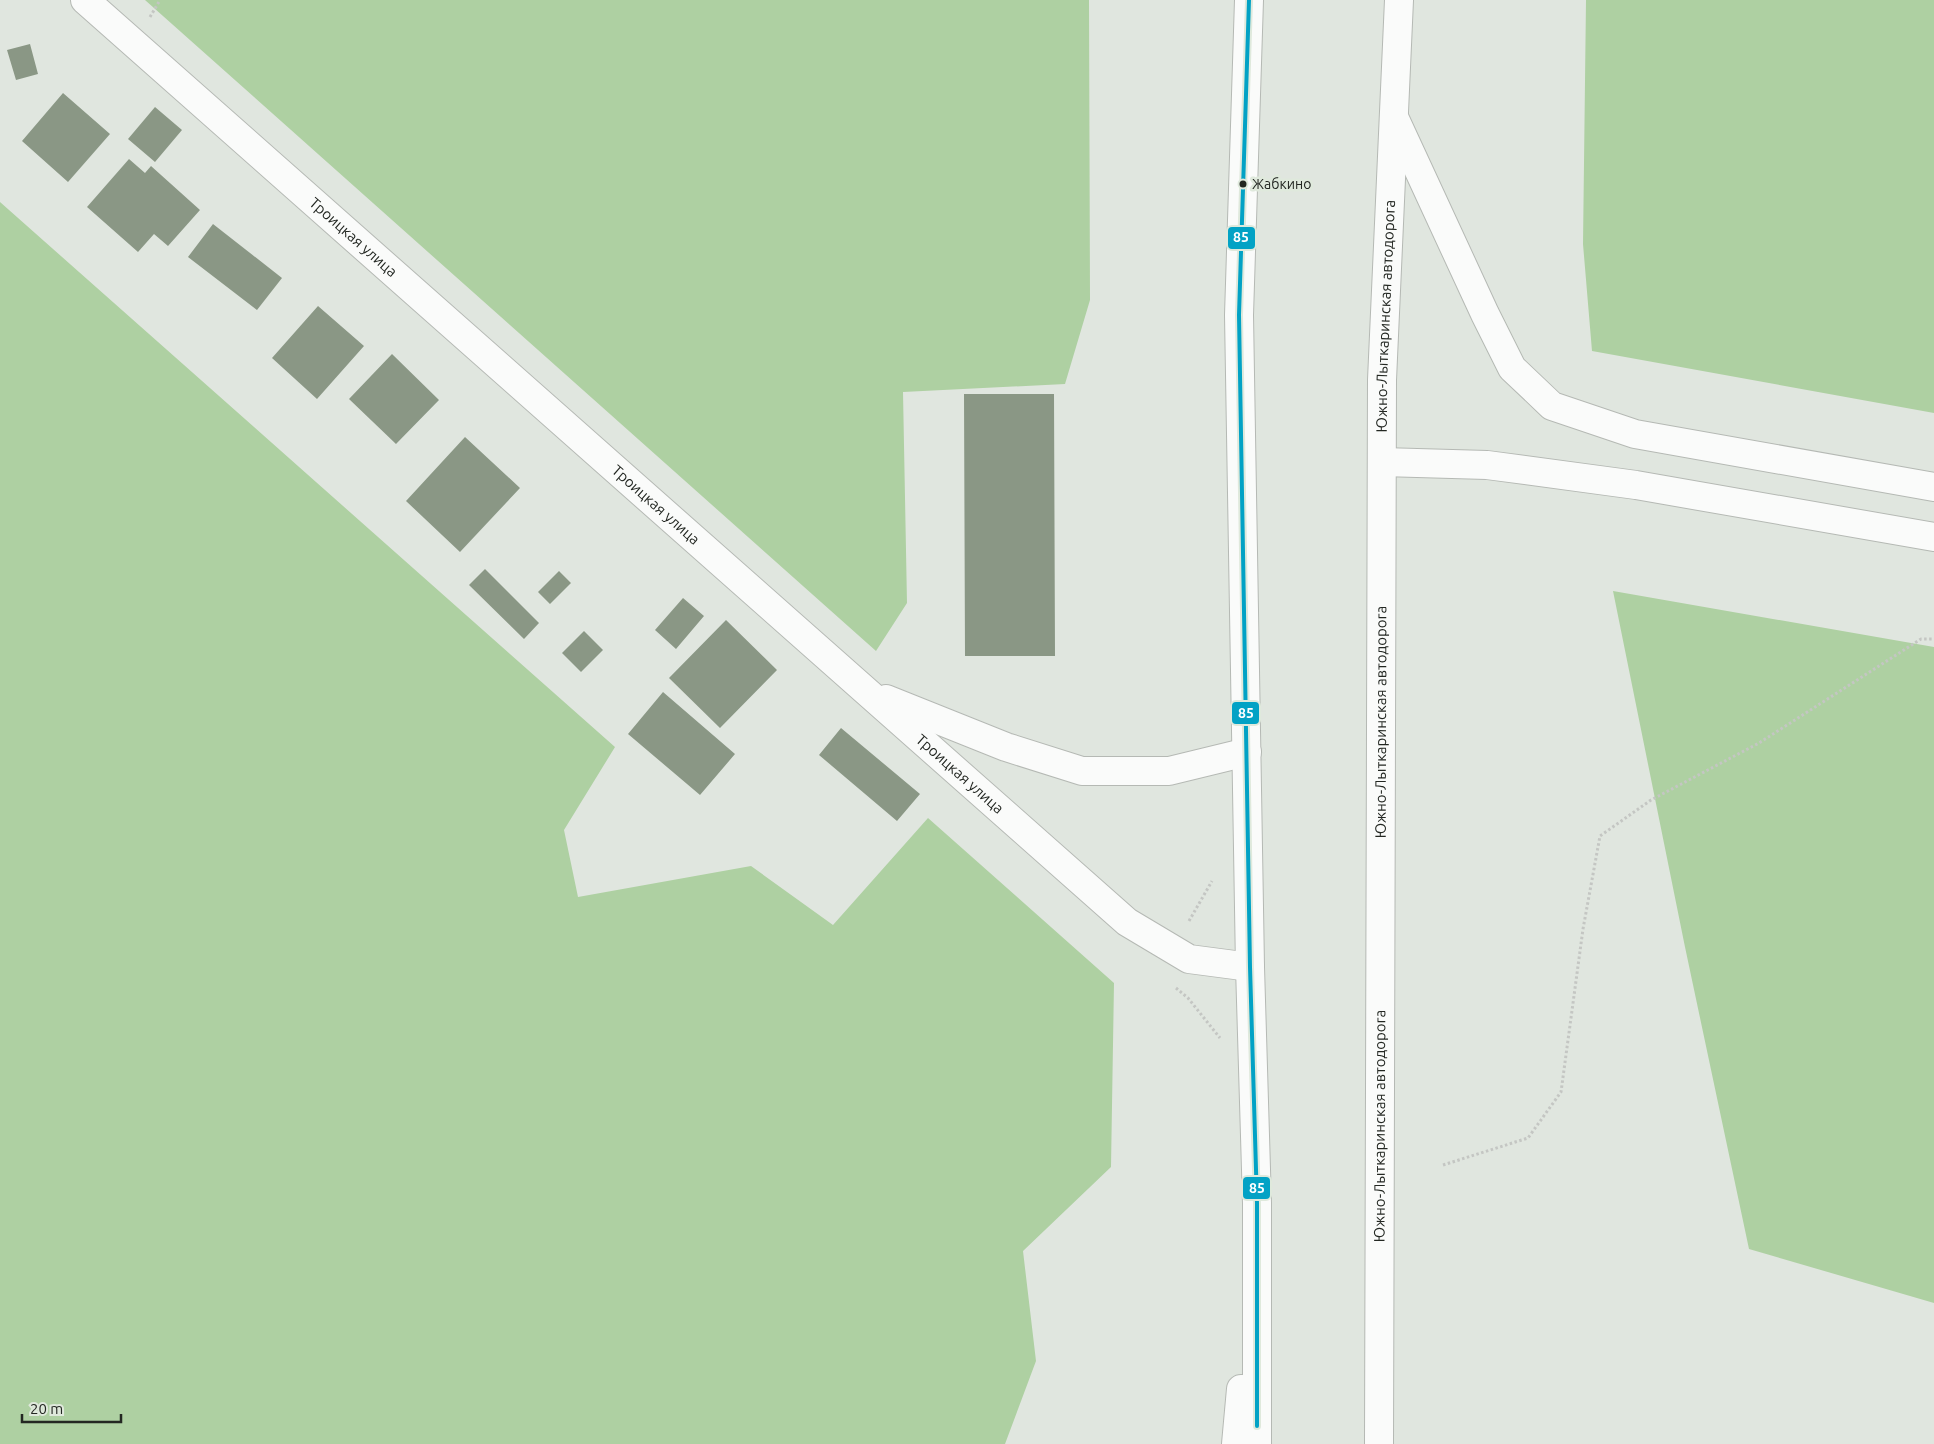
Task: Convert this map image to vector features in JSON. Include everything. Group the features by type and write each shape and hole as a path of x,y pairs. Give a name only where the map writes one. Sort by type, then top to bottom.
{"street":[{"name":"Троицкая улица","path":"85,0 1127,922 1189,959 1250,967"},
{"path":"1249,0 1240,315 1250,967 1257,1203 1257,1444"},
{"name":"Южно-Лыткаринская автодорога","path":"1379,1444 1382,380 1399,0"},
{"path":"1394,117 1512,368 1552,406 1635,434 1934,487"},
{"path":"1382,462 1487,466 1636,485 1934,537"},
{"path":"864,689 1006,747 1082,771 1169,771 1246,752"},
{"path":"1236,1444 1257,1203"}],"path":[{"path":"1443,1165 1528,1138 1561,1092 1583,929 1600,836 1651,800 1759,743 1921,639 1934,640"},
{"path":"1189,921 1212,881"},
{"path":"1188,998 1219,1036 1220,1043"}],"green space":[{"path":"145,0 1089,0 1090,300 1065,384 903,392 907,603 876,651"},
{"path":"1586,0 1934,0 1934,413 1592,351 1583,244"},
{"path":"0,202 615,747 564,830 578,897 751,866 833,925 928,818 1114,983 1111,1167 1023,1251 1036,1361 1005,1444 0,1444"},
{"path":"1613,591 1934,647 1934,1303 1749,1249 1685,947"}],"building":[{"path":"30,44 38,74 16,80 7,50"},
{"path":"63,93 110,134 68,182 22,141"},
{"path":"155,107 182,130 155,162 128,139"},
{"path":"129,159 145,173 151,166 200,210 168,246 154,234 138,252 87,207"},
{"path":"213,224 282,278 257,310 188,257"},
{"path":"318,306 364,346 317,399 272,358"},
{"path":"392,354 439,400 396,444 349,399"},
{"path":"964,394 1054,394 1055,656 965,656"},
{"path":"465,437 520,488 460,552 406,501"},
{"path":"485,569 539,623 524,639 469,585"},
{"path":"559,571 571,583 550,604 538,592"},
{"path":"683,598 704,616 676,649 655,630"},
{"path":"726,620 777,670 720,728 669,678"},
{"path":"584,631 603,650 581,672 562,653"},
{"path":"663,692 735,754 700,795 628,734"},
{"path":"841,728 920,794 897,821 819,755"}],"transit line":[{"name":"85","path":"1249,0 1239,315 1250,967 1257,1203 1257,1426"}],"place":[{"name":"Жабкино","path":"1243,184"}]}
